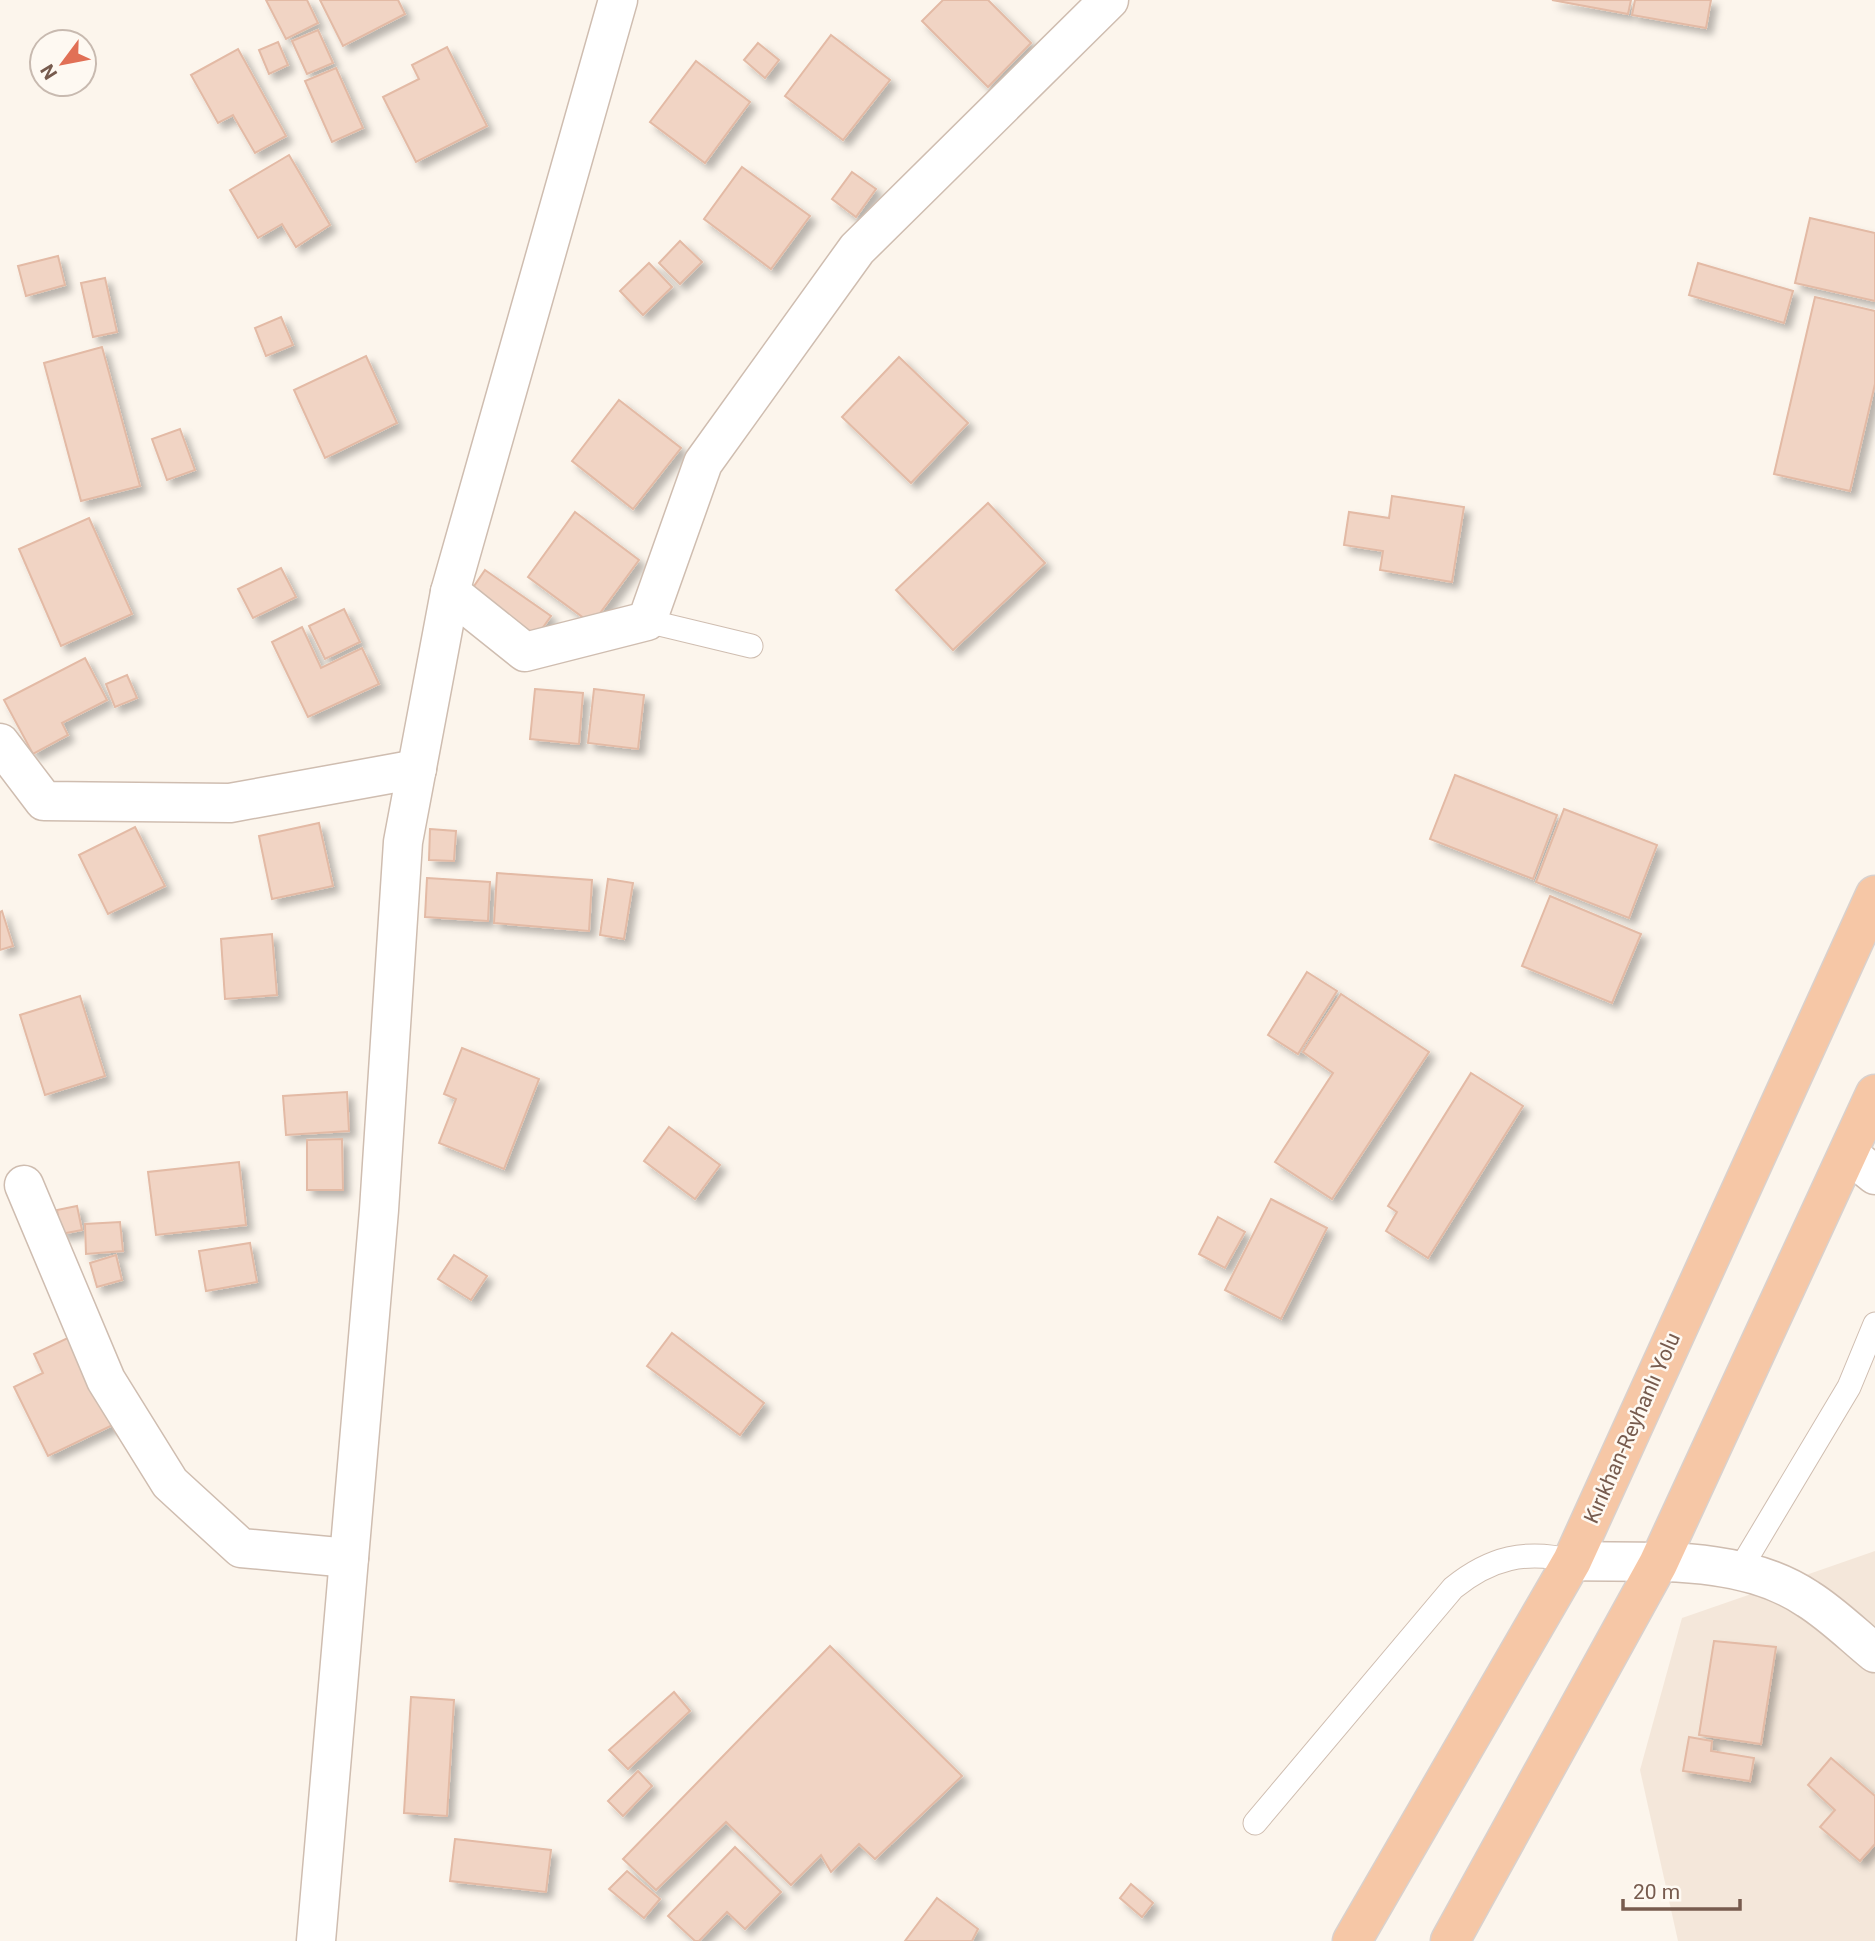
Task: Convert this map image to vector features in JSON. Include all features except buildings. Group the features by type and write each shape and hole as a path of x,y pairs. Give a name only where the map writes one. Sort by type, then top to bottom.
{"highway":[{"name":"Kırıkhan-Reyhanlı Yolu","path":"1352,1941 1572,1561 1875,895"},
{"path":"1450,1941 1658,1564 1862,1165 1875,1094"}],"street":[{"path":"316,1941 379,1210 403,842 450,593 618,0"},
{"path":"450,593 525,652 647,621 703,463 857,249 1109,0"},
{"path":"0,743 44,801 230,803 417,769"},
{"path":"24,1185 106,1380 170,1483 241,1548 349,1558"},
{"path":"1572,1561 1658,1564 1739,1571 1769,1579 1807,1598 1875,1653"}],"lane":[{"path":"647,621 751,646"},
{"path":"1739,1571 1849,1387 1875,1324"},
{"path":"1255,1823 1453,1588 1490,1563 1512,1557 1542,1555 1572,1561"}],"shaded area":[{"path":"1875,1551 1875,1941 1678,1941 1640,1770 1682,1618"}]}
